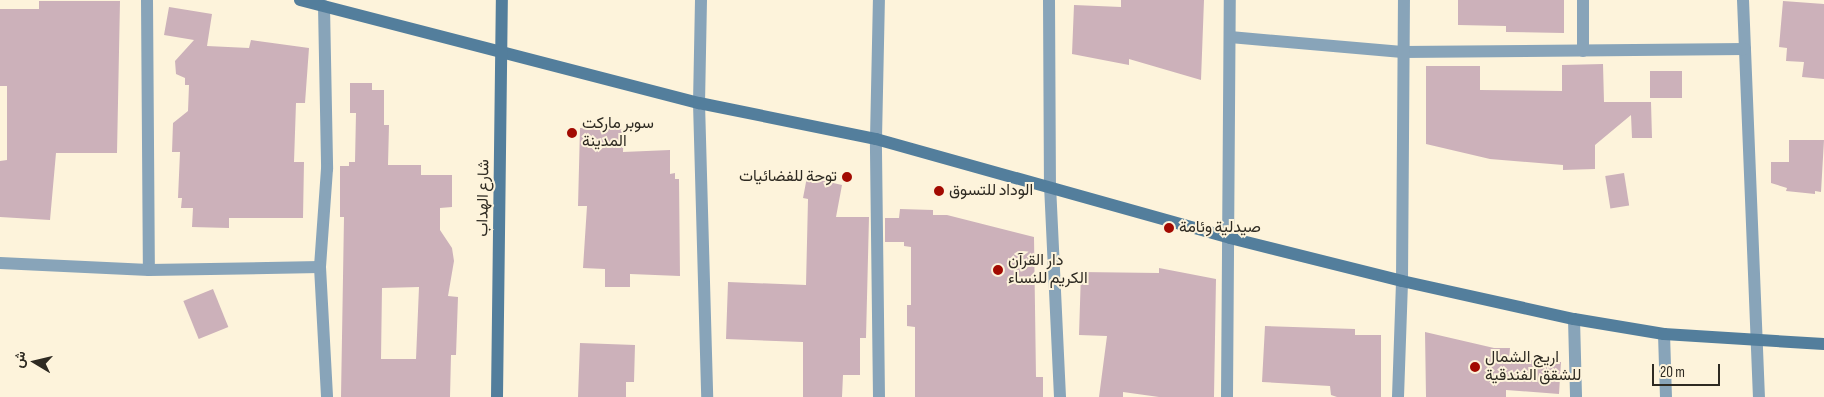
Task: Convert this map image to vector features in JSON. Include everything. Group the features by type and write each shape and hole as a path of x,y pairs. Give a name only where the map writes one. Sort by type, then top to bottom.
{"street":[{"path":"147,0 149,270"},
{"path":"300,0 699,103 876,139 1050,185 1230,238 1402,281 1574,319 1664,334 1824,344"},
{"name":"شارع الهداب","path":"497,397 503,52 502,0"},
{"path":"701,0 699,103 708,397"},
{"path":"879,0 876,139 879,397"},
{"path":"1049,0 1050,185 1060,397"},
{"path":"1227,397 1230,238 1230,0"},
{"path":"1398,397 1402,281 1402,52 1404,0"},
{"path":"1583,0 1583,51"},
{"path":"1743,0 1759,340 1759,397"},
{"path":"324,6 328,169 320,267 327,397"},
{"path":"1230,37 1402,52 1744,50"},
{"path":"0,263 149,270 320,267"},
{"path":"1574,319 1576,397"},
{"path":"1664,334 1666,397"}],"building":[{"path":"1121,0 1204,0 1201,80 1129,59 1129,65 1072,54 1074,5 1121,7"},
{"path":"1458,0 1564,0 1564,33 1506,32 1506,26 1458,25"},
{"path":"39,1 120,1 117,153 56,153 50,220 0,217 0,161 7,160 7,86 0,86 0,9 39,9"},
{"path":"1783,1 1824,4 1824,79 1802,77 1804,62 1786,61 1787,48 1779,47"},
{"path":"169,7 212,14 207,46 249,48 251,40 309,48 305,103 296,103 294,162 304,162 303,218 229,218 229,228 192,227 193,208 181,208 182,198 178,198 180,152 172,152 173,123 188,111 189,85 185,85 185,78 176,74 175,61 194,40 164,35"},
{"path":"1603,64 1604,102 1651,102 1652,138 1632,138 1631,115 1595,145 1595,169 1563,170 1563,165 1490,159 1426,144 1426,66 1480,66 1480,90 1562,91 1562,65"},
{"path":"1650,71 1682,71 1682,98 1650,98"},
{"path":"350,83 372,83 372,90 384,90 384,125 389,125 388,165 421,165 421,175 452,175 452,207 440,208 440,230 452,248 454,261 448,296 458,297 456,355 451,355 450,397 341,397 344,217 340,217 340,166 349,166 349,162 355,162 356,113 350,113","holes":["419,287 416,359 381,359 382,288"]},
{"path":"580,128 624,129 623,152 670,150 670,174 675,173 675,179 679,179 680,276 630,274 630,287 605,287 605,269 583,268 587,206 578,206"},
{"path":"1789,140 1824,140 1821,192 1815,191 1815,194 1786,191 1787,188 1771,183 1771,162 1789,162"},
{"path":"1624,173 1629,206 1610,209 1605,176"},
{"path":"807,177 842,185 836,217 869,217 866,338 860,338 860,375 843,375 842,397 803,397 803,342 726,339 728,282 806,285 808,199 803,198"},
{"path":"900,209 933,210 933,215 947,215 1034,237 1036,377 1043,377 1043,397 915,397 915,327 907,326 907,305 911,305 911,247 904,246 904,242 885,242 885,218 899,218"},
{"path":"1159,268 1216,279 1214,397 1159,397 1123,392 1123,397 1099,397 1107,336 1079,335 1081,272 1159,273"},
{"path":"213,289 228,327 199,339 183,301"},
{"path":"1265,326 1355,329 1355,335 1381,335 1381,397 1337,397 1331,395 1330,386 1262,382"},
{"path":"1425,332 1494,348 1510,348 1509,359 1561,362 1559,394 1506,390 1506,397 1426,397"},
{"path":"580,343 635,345 634,382 626,382 626,397 578,397"}],"place":[{"name":"سوبر ماركت المدينة","path":"572,133"},
{"name":"توحة للفضائيات","path":"847,177"},
{"name":"الوداد للتسوق","path":"939,191"},
{"name":"صيدلية وئامة","path":"1169,228"},
{"name":"دار القرآن الكريم للنساء","path":"998,270"},
{"name":"اريج الشمال للشقق الفندقية","path":"1475,367"}]}
